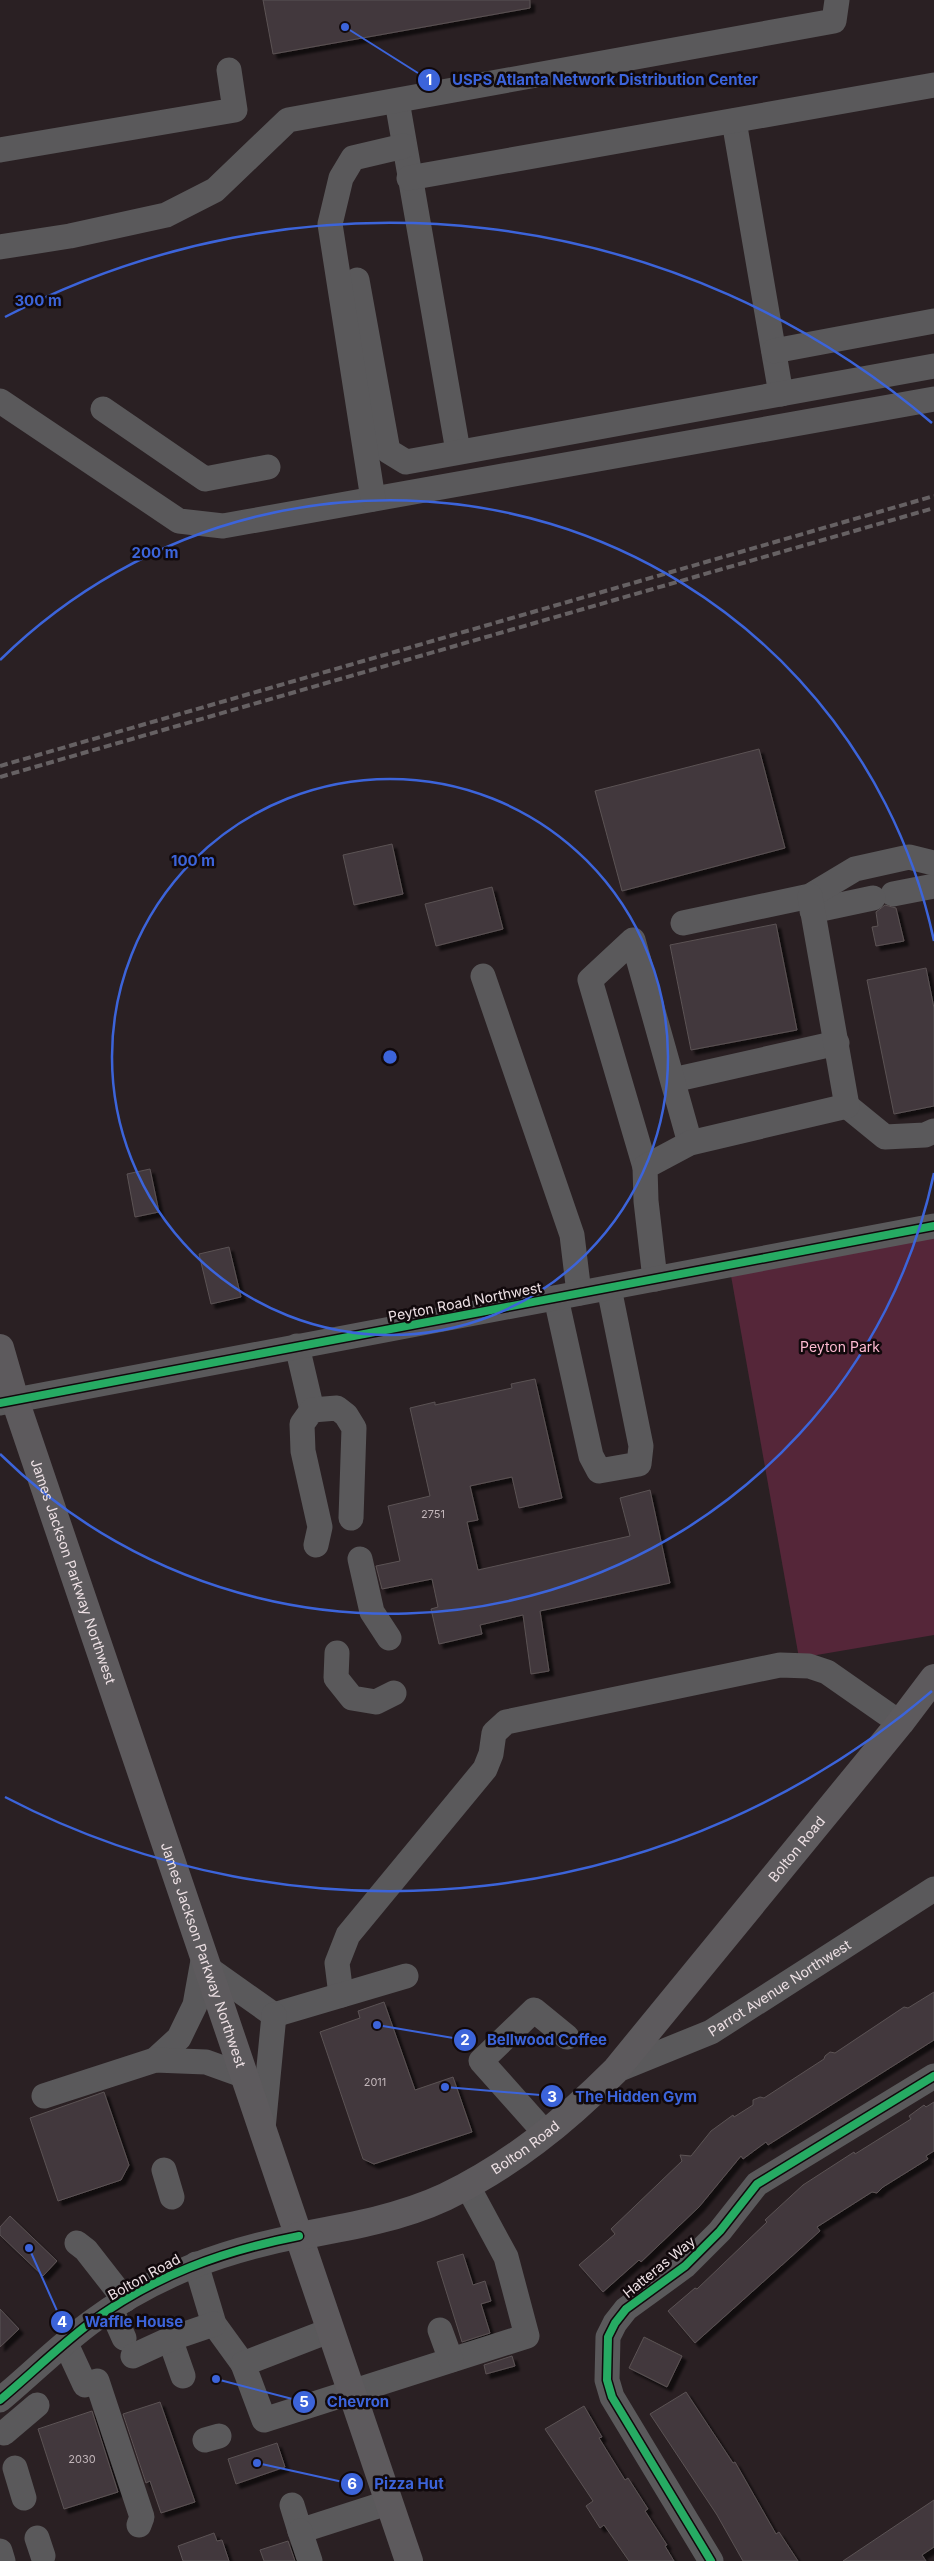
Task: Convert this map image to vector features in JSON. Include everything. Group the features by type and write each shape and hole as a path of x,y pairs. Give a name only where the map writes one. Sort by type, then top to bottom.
{"main road":[{"name":"James Jackson Parkway Northwest","path":"0,1348 8,1401 206,1962 409,2561"},
{"name":"Bolton Road","path":"299,2236 352,2226 444,2197 511,2160 577,2108 615,2070 900,1723 934,1678"}],"street":[{"path":"0,247 70,236 166,215 215,190 288,120 834,21 837,0"},
{"path":"0,150 235,110 229,70"},
{"path":"410,178 934,85"},
{"path":"397,101 458,452"},
{"path":"734,121 781,394"},
{"path":"373,499 330,224 341,178 354,158 404,146"},
{"path":"357,280 388,451 406,462 934,366"},
{"path":"774,351 934,321"},
{"path":"0,401 178,521 224,526 934,399"},
{"path":"103,409 205,479 268,467"},
{"path":"811,904 856,869 909,857 934,863"},
{"path":"683,923 811,904 883,896 934,886"},
{"path":"811,904 847,1106 885,1137 925,1135 934,1131"},
{"path":"655,1279 646,1201 645,1167 590,980 633,940 690,1142"},
{"path":"483,976 572,1235 568,1295 591,1456 599,1471 639,1464 640,1446 609,1288"},
{"path":"673,1080 837,1043"},
{"path":"645,1167 690,1142 847,1106"},
{"name":"Peyton Road Northwest","path":"8,1401 934,1226"},
{"path":"297,1346 312,1410 302,1424 303,1451 320,1527 316,1545"},
{"path":"312,1410 337,1408 346,1415 354,1428 351,1518"},
{"path":"360,1559 372,1612 389,1638"},
{"path":"337,1653 336,1678 352,1698 376,1702 394,1693"},
{"path":"341,1995 337,1963 348,1935 485,1769 491,1754 494,1733 506,1722 780,1665 809,1666 827,1672 900,1723"},
{"name":"Parrot Avenue Northwest","path":"615,2070 711,2032 934,1889"},
{"path":"155,2060 179,2038 195,2005 206,1962 274,2015"},
{"path":"274,2015 406,1976"},
{"path":"546,2134 481,2061 534,2010 567,2037"},
{"path":"263,2129 274,2015"},
{"path":"44,2096 155,2060 206,2062 245,2076"},
{"name":"Hatteras Way","path":"711,2561 612,2397 607,2380 608,2338 615,2323 626,2309 685,2266 720,2231 757,2184 934,2076"},
{"path":"164,2170 172,2198"},
{"path":"196,2264 214,2324 244,2364 264,2420 352,2390 528,2336 506,2257 484,2239 467,2185"},
{"name":"Bolton Road","path":"0,2400 66,2344 118,2304 165,2277 196,2264 250,2246 299,2236"},
{"path":"89,2244 118,2304 128,2347 170,2339 214,2324"},
{"path":"244,2364 331,2330"},
{"path":"440,2330 450,2360"},
{"path":"170,2339 184,2376"},
{"path":"66,2344 85,2385 97,2380 142,2517 139,2525"},
{"path":"4,2433 36,2405"},
{"path":"300,2531 390,2502"},
{"path":"292,2505 310,2561"},
{"path":"0,2551 3,2561"}],"green space":[{"name":"Peyton Park","path":"934,1233 934,1635 799,1658 730,1270"}],"building":[{"path":"263,0 530,0 530,8 273,54"},
{"path":"759,749 785,848 622,891 595,791"},
{"path":"392,844 403,894 354,905 343,855"},
{"path":"492,887 503,929 436,946 425,904"},
{"path":"885,905 896,908 904,941 876,946 872,927 878,926 876,912"},
{"path":"776,924 797,1030 691,1050 670,945"},
{"path":"926,968 934,1008 934,1106 894,1114 867,980"},
{"path":"150,1169 159,1212 135,1217 127,1174"},
{"path":"229,1247 241,1297 211,1304 199,1254"},
{"path":"535,1379 562,1498 519,1508 512,1477 470,1486 478,1520 467,1522 478,1570 630,1536 620,1498 650,1490 670,1583 540,1611 549,1671 531,1674 523,1615 480,1625 482,1634 439,1644 431,1609 438,1607 432,1579 382,1589 376,1566 400,1561 388,1506 430,1496 410,1408 435,1402 435,1405 512,1388 511,1384"},
{"path":"934,1992 934,2040 768,2145 766,2142 743,2159 741,2156 699,2207 641,2262 639,2260 603,2292 579,2265 615,2234 611,2229 682,2161 680,2155 691,2156 711,2131 733,2115 734,2117 753,2105 753,2100 760,2097 764,2098 824,2059 830,2052 835,2053 904,2007 908,2008"},
{"path":"384,2002 415,2090 453,2077 472,2132 374,2164 363,2159 320,2032 360,2018 358,2011"},
{"path":"104,2092 129,2165 121,2180 58,2201 30,2118"},
{"path":"934,2102 934,2151 926,2156 928,2159 883,2187 877,2193 872,2192 817,2227 820,2231 695,2343 668,2311 695,2288 697,2289 767,2222 765,2220 803,2185 854,2152 855,2154 911,2119 909,2116 924,2105 926,2107"},
{"path":"10,2216 57,2261 43,2276 0,2235 0,2227"},
{"path":"463,2254 473,2285 485,2281 491,2301 481,2304 490,2333 462,2342 437,2262"},
{"path":"0,2309 19,2329 0,2347"},
{"path":"644,2337 682,2356 667,2387 629,2368"},
{"path":"512,2356 515,2366 486,2374 484,2365"},
{"path":"686,2392 733,2463 735,2462 776,2534 779,2532 798,2561 743,2561 717,2515 650,2414"},
{"path":"160,2402 195,2502 161,2513 150,2481 146,2483 123,2414"},
{"path":"584,2406 602,2437 599,2438 625,2480 628,2478 648,2509 645,2511 667,2545 665,2546 674,2561 629,2561 604,2525 600,2528 586,2506 593,2501 545,2429"},
{"path":"92,2411 118,2492 64,2509 38,2429"},
{"path":"277,2443 285,2467 236,2484 228,2459"},
{"path":"934,2500 934,2547 922,2555 926,2561 843,2561"},
{"path":"214,2533 217,2541 222,2540 229,2561 183,2561 178,2546"},
{"path":"288,2541 295,2561 264,2561 260,2550"}],"railway":[{"path":"0,766 934,496"},
{"path":"0,777 934,508"}],"cycle path":[{"path":"0,1403 934,1226"},
{"path":"711,2561 612,2397 607,2380 608,2337 615,2323 626,2309 685,2266 720,2231 757,2184 934,2076"},
{"path":"0,2400 78,2332 114,2306 138,2292 189,2267 243,2249 299,2236"}],"place":[{"name":"USPS Atlanta Network Distribution Center","path":"345,27"},
{"name":"Bellwood Coffee","path":"377,2025"},
{"name":"The Hidden Gym","path":"445,2087"},
{"name":"Waffle House","path":"29,2248"},
{"name":"Chevron","path":"216,2379"},
{"name":"Pizza Hut","path":"257,2463"}]}
